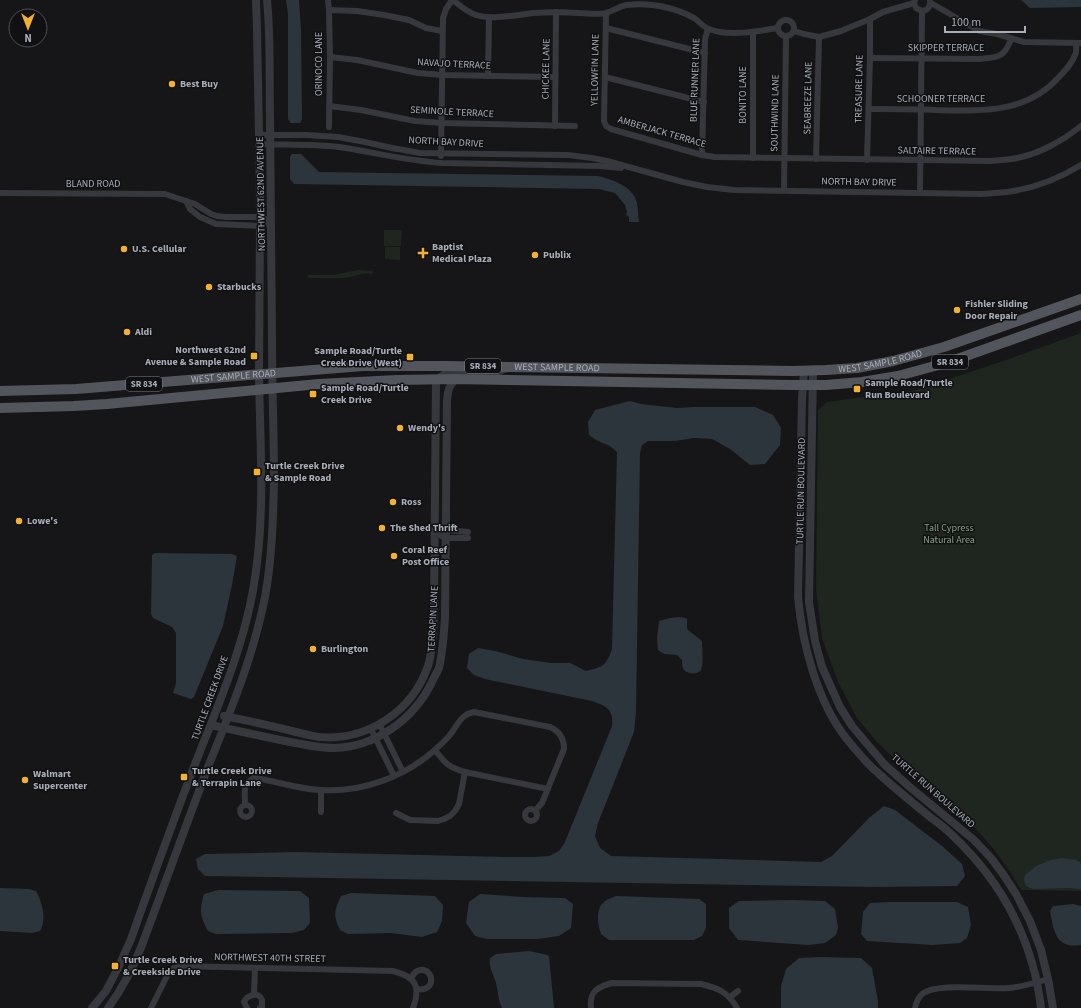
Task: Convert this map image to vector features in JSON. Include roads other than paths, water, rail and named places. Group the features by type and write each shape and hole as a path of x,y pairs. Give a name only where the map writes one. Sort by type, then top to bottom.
{"main road":[{"name":"WEST SAMPLE ROAD","path":"0,391 76,389 363,366 509,366 809,371 849,368 893,361 944,347 1081,299"},
{"name":"WEST SAMPLE ROAD","path":"0,408 107,404 358,381 455,379 808,385 862,382 898,376 949,362 1081,315"},
{"path":"599,382 614,372 617,368"}],"street":[{"name":"NORTHWEST 62ND AVENUE","path":"256,0 260,217 259,374"},
{"name":"NORTHWEST 62ND AVENUE","path":"268,0 273,388"},
{"name":"ORINOCO LANE","path":"328,0 330,57 329,127"},
{"path":"442,163 442,32 443,18 446,9 453,0 466,11 476,15 489,16 556,12 606,14 615,8 626,5 660,6 677,11 695,19 708,29 726,33 754,32 778,28"},
{"path":"778,28 782,34 786,36 791,35 794,32 820,37 841,31 883,12 914,1 914,5 918,10 927,10 930,2 979,31 997,34 1024,42 1079,43"},
{"path":"329,10 357,11 384,15 409,20 426,28 442,32"},
{"path":"920,193 922,11"},
{"name":"CHICKEE LANE","path":"555,126 556,12"},
{"name":"YELLOWFIN LANE","path":"606,14 604,120 606,126"},
{"path":"488,76 489,16"},
{"name":"TREASURE LANE","path":"868,160 870,19"},
{"path":"778,28 782,21 790,20 794,24 794,32"},
{"path":"606,28 705,53"},
{"name":"BLUE RUNNER LANE","path":"702,155 705,53 708,29"},
{"name":"BONITO LANE","path":"753,158 754,32"},
{"name":"SOUTHWIND LANE","path":"784,190 786,36"},
{"name":"SEABREEZE LANE","path":"816,159 820,37"},
{"name":"SKIPPER TERRACE","path":"870,58 992,58 1000,56 1007,50 1011,39"},
{"name":"SCHOONER TERRACE","path":"869,109 981,111 1004,108 1025,101 1040,93 1056,81 1068,68 1076,54 1079,43"},
{"name":"NAVAJO TERRACE","path":"330,57 357,60 418,73 443,75 555,77"},
{"path":"605,78 704,102"},
{"name":"SEMINOLE TERRACE","path":"329,106 361,110 415,121 575,126"},
{"name":"AMBERJACK TERRACE","path":"606,126 611,129 702,155 715,157 784,158"},
{"name":"SALTAIRE TERRACE","path":"784,158 990,162 1019,158 1039,151 1059,142 1081,126"},
{"name":"NORTH BAY DRIVE","path":"259,135 338,137 420,152 592,158 683,182 707,187 734,190 982,194 1013,191 1040,184 1068,173 1081,165"},
{"path":"347,148 348,139"},
{"name":"NORTH BAY DRIVE","path":"259,144 306,144 347,148 421,162 600,166 633,169"},
{"name":"BLAND ROAD","path":"0,193 165,194 195,204 211,214 218,216 260,217 271,221"},
{"path":"186,201 190,209 209,222 224,225 260,226 271,221"},
{"path":"436,380 445,374 454,371 496,372 509,366"},
{"name":"TURTLE RUN BOULEVARD","path":"809,371 809,602 822,666 840,707 852,726 885,765 974,840 991,858 1003,874 1016,894 1030,921 1041,950 1053,1008"},
{"name":"TURTLE CREEK DRIVE","path":"92,1008 106,991 131,939 154,874 232,670 247,619 253,590 259,538 259,374"},
{"name":"TERRAPIN LANE","path":"211,725 310,746 334,748 354,745 376,738 402,722 416,708 428,691 438,669 444,644 447,397 449,387 455,379"},
{"name":"TERRAPIN LANE","path":"216,714 318,737 333,738 352,735 380,725 409,700 419,686 428,666 433,644 436,380"},
{"name":"TURTLE RUN BOULEVARD","path":"808,385 802,399 798,597 800,619 811,667 825,704 846,738 875,771 950,833 972,855 990,877 1005,900 1023,935 1032,961 1041,1008"},
{"path":"108,1008 122,988 136,961 244,674 257,631 267,586 272,538 274,478 273,388"},
{"path":"446,530 468,535 446,538 435,533 446,530"},
{"path":"259,538 272,538"},
{"path":"247,619 251,628 257,631"},
{"path":"245,805 246,785 254,778 321,790 362,787 377,783 403,772 420,762 449,736 463,716 474,712 550,727 560,734 564,743 564,748 542,803 535,811"},
{"path":"380,725 403,772"},
{"path":"371,729 394,776"},
{"path":"286,741 310,742 318,737"},
{"path":"435,750 446,764 456,770 548,789"},
{"path":"396,813 410,820 438,821 450,816 459,804 465,772"},
{"path":"321,790 321,812"},
{"path":"154,874 165,881"},
{"name":"NORTHWEST 40TH STREET","path":"153,1007 169,972 179,966 393,971 411,979"},
{"path":"254,995 255,968"},
{"path":"413,1008 417,989 411,979 413,974 418,970 428,972 431,977 431,983 428,987 422,990 417,989"},
{"path":"915,1008 922,994 931,990 943,988 1010,988 1048,979"},
{"path":"591,1008 590,1001 594,991 602,986 612,983 701,984 721,990 730,997 738,1008"},
{"path":"730,997 738,991"},
{"path":"247,1008 244,1002 250,995 260,996 262,999 262,1007 260,1008"}],"place":[{"name":"Best Buy","path":"172,84"},
{"name":"U.S. Cellular","path":"124,249"},
{"name":"Baptist Medical Plaza","path":"423,253"},
{"name":"Publix","path":"535,255"},
{"name":"Starbucks","path":"209,287"},
{"name":"Fishler Sliding Door Repair","path":"957,310"},
{"name":"Aldi","path":"127,332"},
{"name":"Northwest 62nd Avenue & Sample Road","path":"254,356"},
{"name":"Sample Road/Turtle Creek Drive (West)","path":"410,357"},
{"name":"Sample Road/Turtle Run Boulevard","path":"857,389"},
{"name":"Sample Road/Turtle Creek Drive","path":"313,394"},
{"name":"Wendy's","path":"400,428"},
{"name":"Turtle Creek Drive & Sample Road","path":"257,472"},
{"name":"Ross","path":"393,502"},
{"name":"Lowe's","path":"19,521"},
{"name":"The Shed Thrift","path":"382,528"},
{"name":"Coral Reef Post Office","path":"394,556"},
{"name":"Burlington","path":"313,649"},
{"name":"Turtle Creek Drive & Terrapin Lane","path":"184,777"},
{"name":"Walmart Supercenter","path":"25,780"},
{"name":"Turtle Creek Drive & Creekside Drive","path":"115,966"}],"park label":[{"name":"Tall Cypress Natural Area","path":"949,534"}]}
